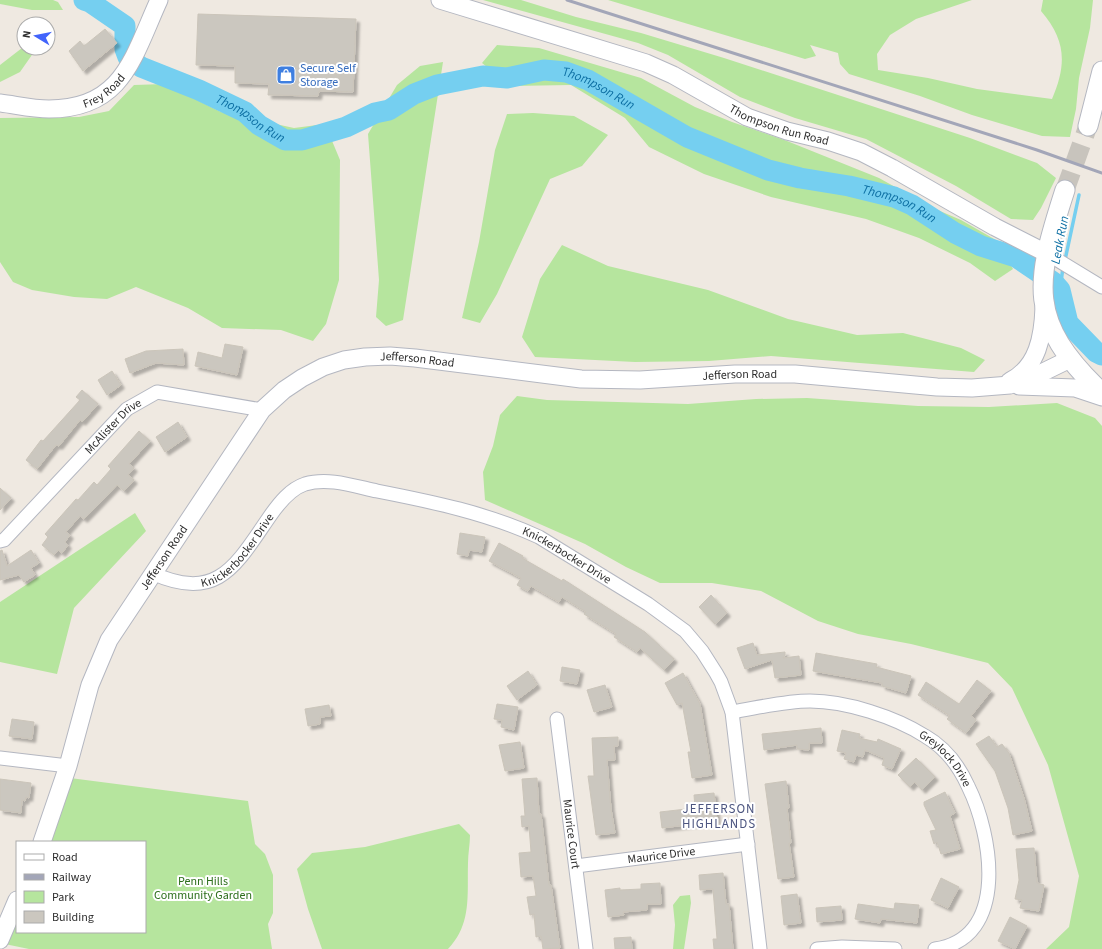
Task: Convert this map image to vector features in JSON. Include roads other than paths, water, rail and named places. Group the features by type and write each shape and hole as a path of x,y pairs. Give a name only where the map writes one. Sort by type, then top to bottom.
{"main road":[{"path":"1088,126 1102,71"},
{"path":"1065,190 1048,259 1043,296 1048,324 1070,359 1102,394"}],"street":[{"name":"Frey Road","path":"0,103 47,109 84,105 106,93 124,75 159,0"},
{"name":"Thompson Run Road","path":"440,0 646,63 673,75 747,117 787,131 828,141 861,152 892,168 1048,259 1073,269 1102,287"},
{"path":"1001,386 1024,372 1037,352 1042,338 1043,296"},
{"name":"Jefferson Road","path":"42,841 68,766 90,685 98,662 109,640 152,573 262,410 284,390 302,378 337,362 364,357 390,356 588,380 640,380 735,374 795,374 937,387 972,388 1001,386 1027,380 1070,359"},
{"path":"1001,386 1075,388 1102,397"},
{"name":"McAlister Drive","path":"0,541 4,540 127,409 157,392 262,410"},
{"name":"Knickerbocker Drive","path":"152,573 175,583 184,584 204,583 223,574 240,560 284,498 299,486 310,483 330,481 452,506 482,514 539,537 675,623 695,641 721,682 732,712 760,949"},
{"name":"Greylock Drive","path":"732,712 809,701 851,707 885,717 915,730 936,744 953,761 968,786 981,820 987,856 989,886 983,914 974,929 954,944 935,949"},
{"name":"Maurice Court","path":"557,719 586,949"},
{"path":"0,758 68,766"},
{"name":"Maurice Drive","path":"576,866 748,844"},
{"path":"0,940 16,902"},
{"path":"817,949 842,947 895,949"}],"waterway":[{"name":"Thompson Run","path":"84,0 90,2 125,26 125,49 128,57 141,67 199,90 245,112 259,125 285,140 302,140 346,127 375,113 389,110 414,94 437,85 483,76 507,78 544,70 566,72 588,80 687,137 768,170 800,178 849,186 894,197 912,205 955,233 981,246 1016,257 1053,282 1060,290 1068,323 1096,352 1102,355"},
{"name":"Leak Run","path":"1065,260 1079,195"},
{"name":"Leak Run","path":"1060,290 1063,267"}],"tunnel":[{"path":"1065,190 1088,126"}],"railway":[{"path":"567,0 1037,150 1102,173"}],"place":[{"name":"Secure Self Storage","path":"286,75"}],"district":[{"name":"JEFFERSON HIGHLANDS","path":"719,816"}],"park label":[{"name":"Penn Hills Community Garden","path":"203,888"}]}
